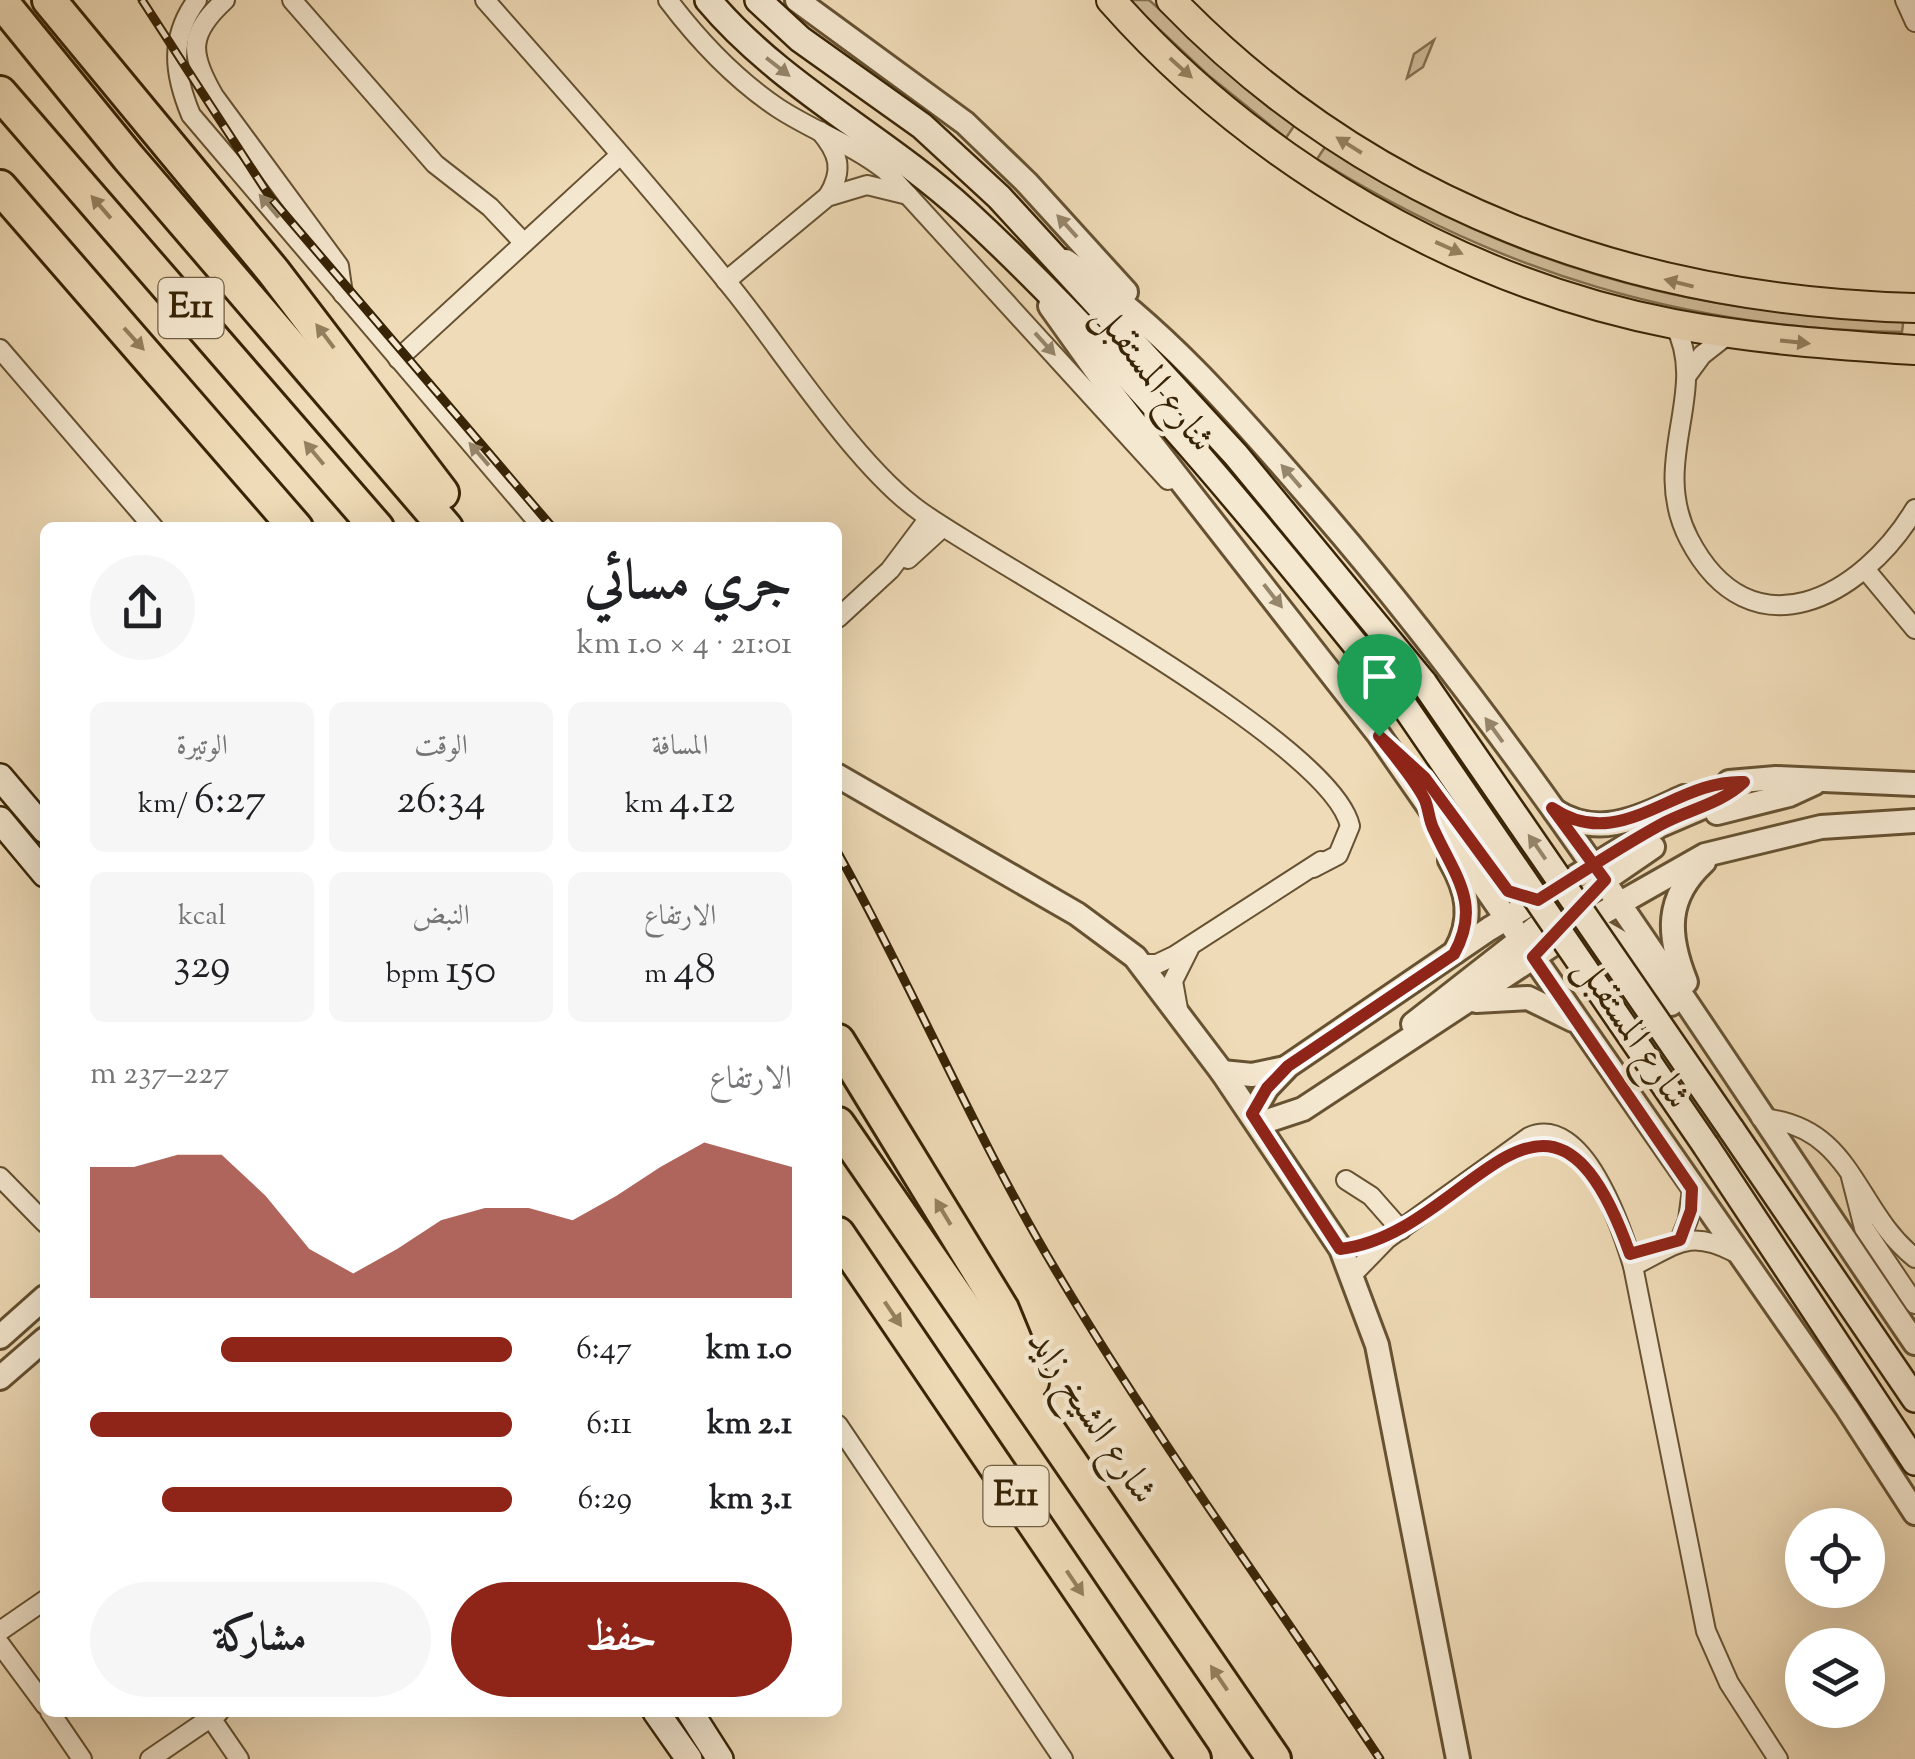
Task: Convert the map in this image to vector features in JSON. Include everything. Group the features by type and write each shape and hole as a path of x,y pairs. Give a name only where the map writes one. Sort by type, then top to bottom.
{"highway":[{"path":"0,0 128,157 441,522"},
{"path":"49,0 284,284 462,522"},
{"path":"0,30 99,135 128,157"},
{"name":"E11","path":"0,93 372,522"},
{"name":"E11","path":"0,187 291,522"},
{"path":"842,1047 1002,1309 1047,1424"},
{"name":"شارع الشيخ زايد","path":"842,1130 1274,1759"},
{"name":"E11","path":"842,1240 1194,1759"}],"main road":[{"name":"شارع المستقبل","path":"708,0 758,51 934,184 1023,268 1225,489 1400,700 1706,1146 1915,1462"},
{"name":"شارع المستقبل","path":"758,0 800,39 948,149 1046,247 1274,500 1424,683 1915,1399"},
{"path":"1111,0 1241,120 1293,160 1370,208 1522,280 1674,324 1915,350"},
{"path":"1171,0 1228,55 1318,125 1388,168 1503,225 1615,266 1694,286 1779,301 1915,308"},
{"path":"0,777 40,824"},
{"path":"0,820 40,868"},
{"path":"659,1717 688,1759"},
{"path":"693,1717 720,1759"}],"street":[{"path":"196,0 183,22 176,64 191,115 538,522"},
{"path":"226,0 199,27 195,47 202,71 214,96 339,266 344,294"},
{"path":"292,0 435,164 490,208 524,243"},
{"path":"485,0 726,281 873,467 936,522 1253,721 1292,752 1327,789 1339,830 1333,849 1313,868 1164,962 1142,964"},
{"path":"668,0 738,76 781,110 872,160 909,195 1160,472 1223,532"},
{"path":"797,0 930,95 986,142 1178,351"},
{"path":"1905,0 1915,22"},
{"path":"726,281 827,197 836,183 839,160 820,130"},
{"path":"398,359 620,155"},
{"path":"827,197 867,185 909,195"},
{"name":"شارع المستقبل","path":"1046,247 1115,296 1178,351 1395,598 1599,873 1915,1343"},
{"name":"شارع المستقبل","path":"1023,268 1112,392 1379,736 1734,1252 1847,1408 1915,1514"},
{"path":"1674,324 1685,348 1688,374 1673,479 1681,520 1712,572 1742,594 1791,605 1832,595 1866,569 1915,510"},
{"path":"1688,374 1702,355 1730,333"},
{"path":"0,348 149,522"},
{"path":"842,614 936,522"},
{"path":"1888,544 1915,534"},
{"path":"1866,569 1915,629"},
{"path":"1379,736 1425,778 1508,891 1566,910 1613,936 1637,957 1709,1056 1738,1085"},
{"path":"842,778 1093,924 1142,964 1255,1119 1340,1249 1353,1274 1383,1370 1458,1759"},
{"path":"1552,808 1584,824 1610,826 1719,784 1822,780 1915,784"},
{"path":"1566,910 1599,873 1717,813 1788,795 1822,780"},
{"path":"1255,1119 1303,1109 1455,1010 1527,949 1599,873 1682,814 1729,796 1744,782"},
{"path":"1426,802 1434,832 1466,894 1467,923 1454,954"},
{"path":"1255,1119 1267,1088 1288,1066 1506,920 1619,902 1726,848 1820,827 1915,821"},
{"path":"1701,1022 1674,952 1671,917 1680,892 1694,871 1726,848"},
{"path":"1178,1012 1173,981 1192,945"},
{"path":"1372,1064 1420,1017 1527,949"},
{"path":"1455,1010 1490,998 1528,998 1554,1008 1587,1034"},
{"path":"1222,1072 1252,1075 1288,1066"},
{"path":"1296,1180 1288,1144 1292,1125 1303,1109"},
{"path":"1761,1118 1792,1124 1816,1136 1840,1156 1895,1240 1915,1258"},
{"path":"1353,1274 1394,1234 1508,1154 1550,1144 1566,1150 1593,1174 1631,1260 1702,1618 1729,1683 1778,1759"},
{"path":"1850,1173 1859,1218 1915,1304"},
{"path":"0,1177 40,1218"},
{"path":"1346,1180 1371,1196 1394,1234"},
{"path":"1675,1242 1691,1210 1692,1189"},
{"path":"1340,1249 1394,1234"},
{"path":"1631,1260 1675,1242 1713,1243 1734,1252"},
{"path":"0,1336 40,1301"},
{"path":"0,1378 40,1342"},
{"path":"842,1430 1064,1759"},
{"path":"0,1631 40,1603"},
{"path":"0,1644 40,1698"},
{"path":"53,1717 82,1759"},
{"path":"150,1759 212,1717"},
{"path":"216,1717 239,1759"}],"shaded area":[{"path":"1128,0 1149,0 1294,126 1286,138 1208,75"},
{"path":"1434,40 1423,67 1407,78 1414,54"},
{"path":"1325,147 1458,222 1529,252 1602,276 1676,295 1752,308 1904,316 1902,332 1746,320 1598,287 1455,234 1386,199 1317,159"}],"railway":[{"path":"142,0 270,197 548,522"},
{"path":"842,861 1000,1170 1058,1274 1175,1458 1380,1759"}],"route":[{"path":"1379,736 1425,778 1497,878 1508,891 1522,898 1538,900 1592,865 1659,826 1729,796 1744,782 1719,784 1610,826 1584,824 1552,808 1592,865 1605,880 1555,929 1533,957 1692,1189 1691,1210 1680,1240 1630,1254 1593,1174 1566,1150 1541,1144 1508,1154 1387,1239 1340,1249 1252,1114 1267,1088 1288,1066 1454,954 1464,934 1468,912 1460,878 1434,832 1426,802 1379,736"}]}
